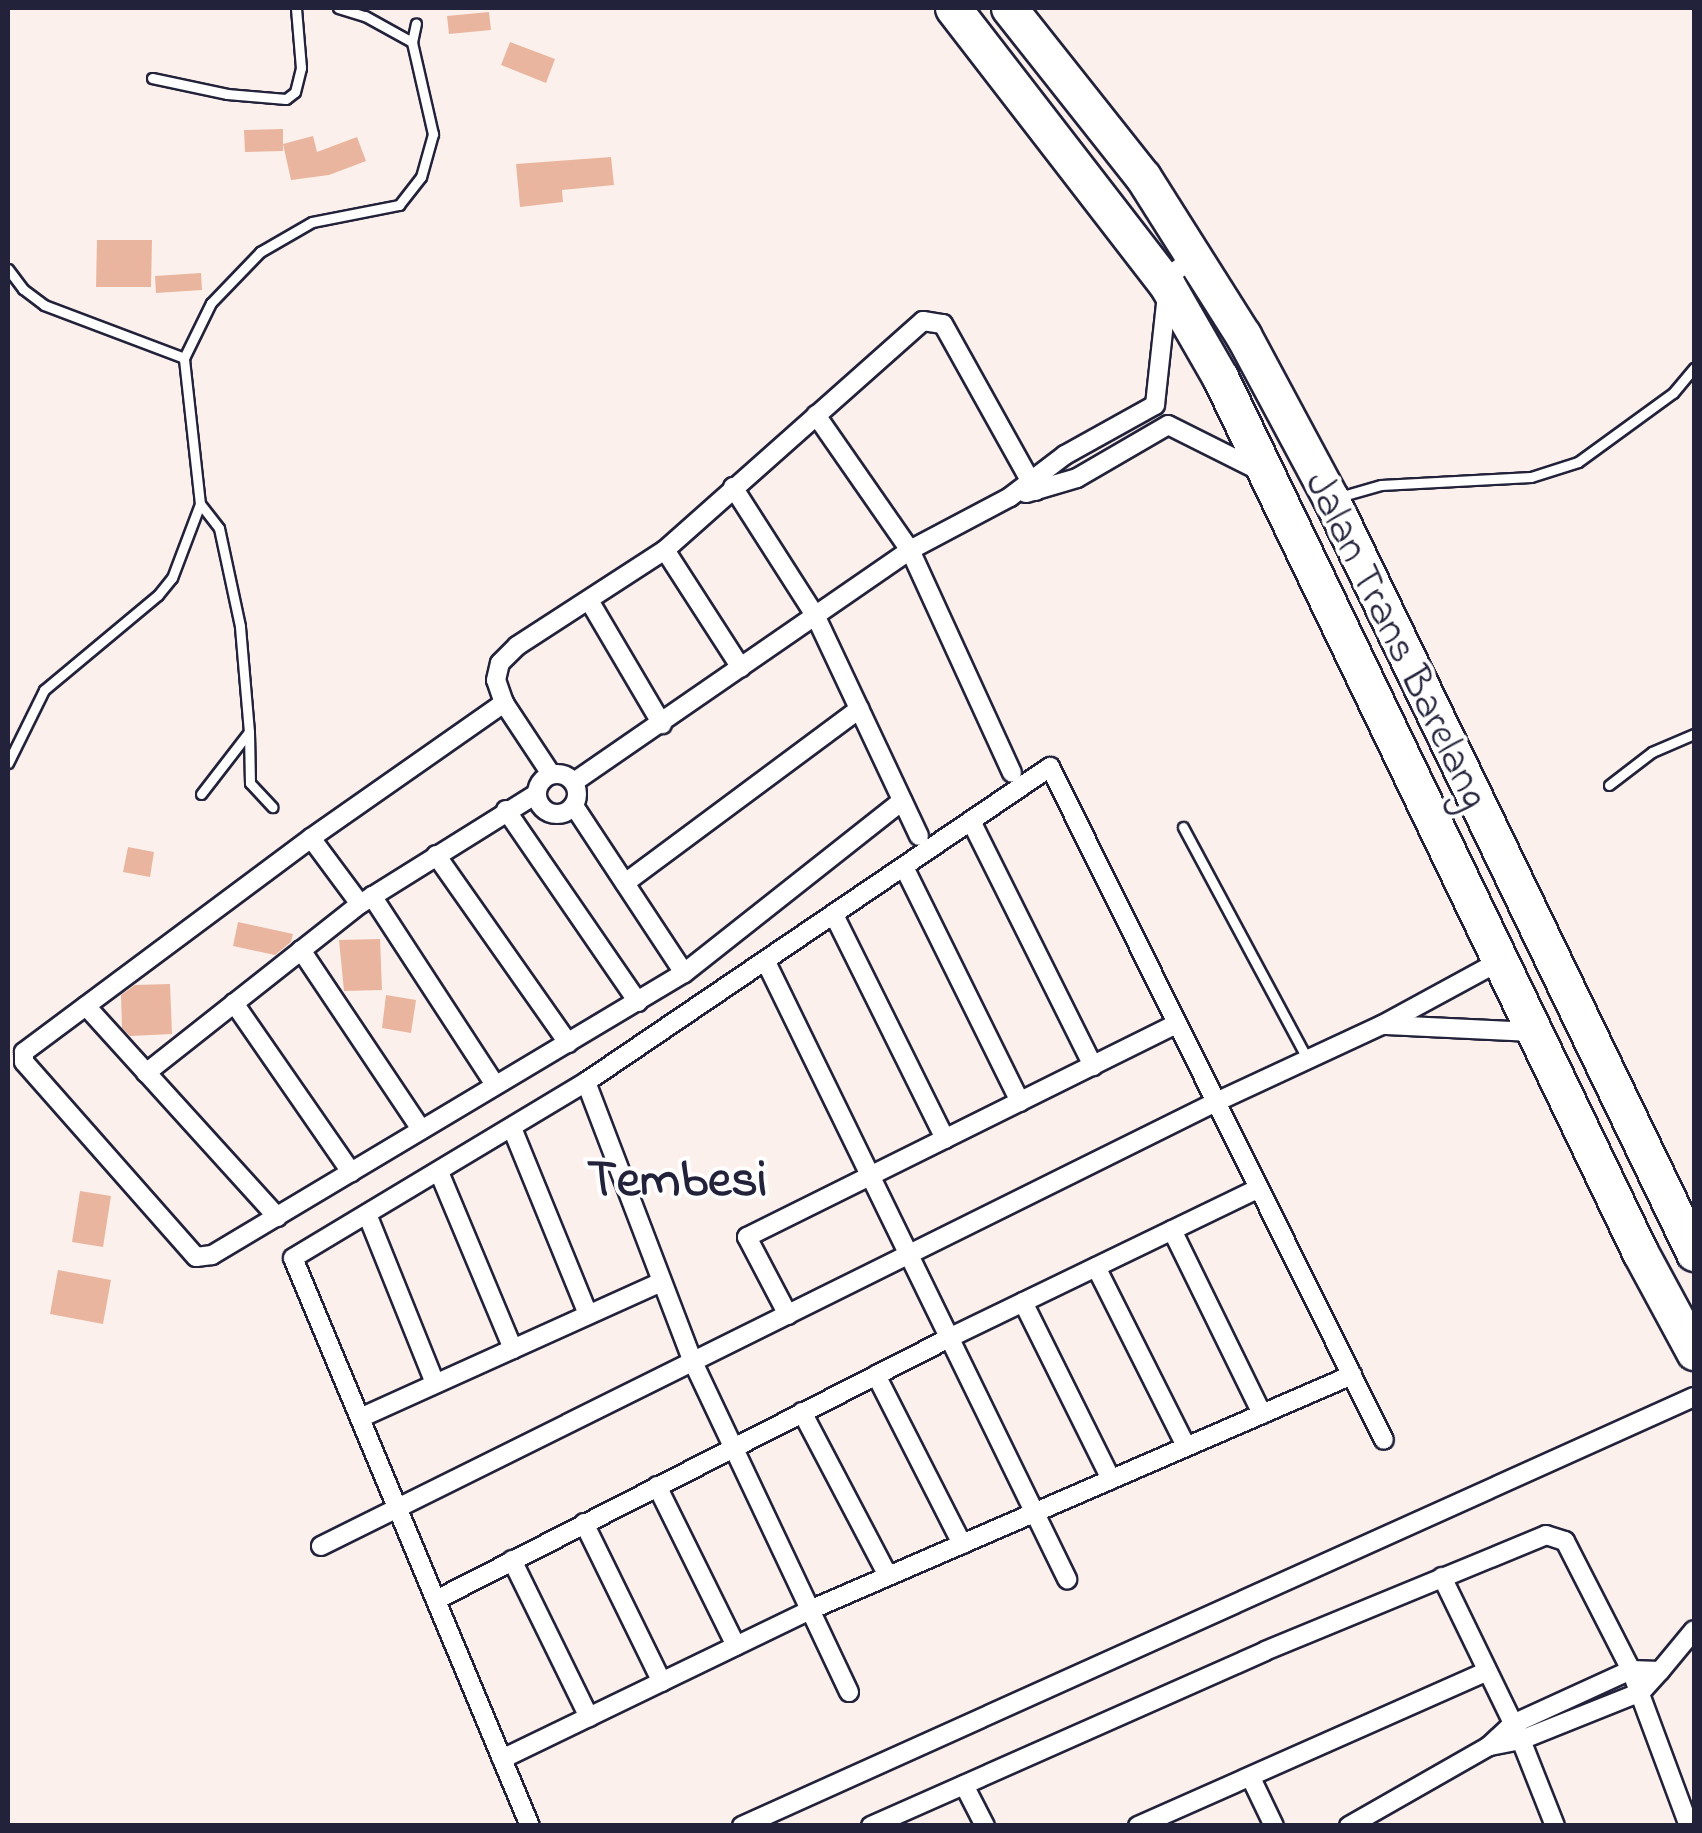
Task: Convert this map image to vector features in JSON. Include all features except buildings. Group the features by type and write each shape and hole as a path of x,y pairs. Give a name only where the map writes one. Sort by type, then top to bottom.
{"highway":[{"name":"Jalan Trans Barelang","path":"953,8 1167,286 1220,377 1534,1032 1694,1352"},
{"name":"Jalan Trans Barelang","path":"1017,11 1196,256 1332,499 1694,1253"}],"street":[{"path":"1196,256 1169,276 1155,405 1168,425 1264,473"},
{"path":"551,774 504,703 496,680 500,663 517,646 665,550 923,321 943,324 1034,485"},
{"path":"1034,485 1065,454 1155,405"},
{"path":"816,415 910,550 1012,773"},
{"path":"574,782 910,550 1034,485 1076,478 1168,425"},
{"path":"734,487 816,617 919,836"},
{"path":"665,550 741,668"},
{"path":"590,602 662,724"},
{"path":"504,703 311,838 24,1052 24,1062 196,1257 212,1255 684,973 902,801"},
{"path":"625,884 859,708"},
{"path":"530,1826 293,1258 586,1082 1050,767 1384,1440"},
{"path":"551,774 564,774 574,782 578,794 574,806 563,814 550,814 540,806 536,794 540,781 551,774"},
{"path":"146,1073 366,900 536,794"},
{"path":"574,806 684,973"},
{"path":"506,810 638,1002"},
{"path":"971,821 1092,1066"},
{"path":"311,838 366,900 494,1085"},
{"path":"436,855 568,1043"},
{"path":"904,868 1020,1102"},
{"path":"834,916 945,1139"},
{"path":"301,950 421,1129"},
{"path":"321,1546 1216,1102 1382,1025 1500,961"},
{"path":"766,962 1067,1579"},
{"path":"234,1003 352,1172"},
{"path":"86,1006 277,1217"},
{"path":"788,1315 747,1238 1177,1024"},
{"path":"1382,1025 1534,1032"},
{"path":"586,1082 693,1362 849,1692"},
{"path":"512,1128 588,1314"},
{"path":"439,1172 512,1348"},
{"path":"436,1600 949,1338 1259,1188"},
{"path":"367,1214 436,1384"},
{"path":"1172,1230 1262,1414"},
{"path":"1096,1267 1186,1446"},
{"path":"360,1418 661,1282"},
{"path":"1024,1302 1111,1479"},
{"path":"876,1375 962,1544"},
{"path":"502,1760 810,1610 1352,1375"},
{"path":"742,1826 1694,1397"},
{"path":"802,1412 888,1576"},
{"path":"657,1486 736,1646"},
{"path":"584,1524 662,1682"},
{"path":"872,1826 1528,1540 1555,1536 1565,1541 1631,1670 1689,1826"},
{"path":"512,1560 589,1717"},
{"path":"1442,1577 1517,1732 1555,1826"},
{"path":"1517,1732 1641,1692 1694,1630"},
{"path":"1349,1826 1631,1670 1660,1671"},
{"path":"1138,1826 1485,1672"},
{"path":"1251,1778 1274,1826"},
{"path":"964,1784 986,1826"}],"lane":[{"path":"152,78 227,94 286,99 294,92 301,68 296,8"},
{"path":"338,8 412,42"},
{"path":"8,763 44,690 158,595 172,578 200,504 184,358 212,303 260,252 312,222 400,205 421,177 433,134 412,42 416,23"},
{"path":"8,268 23,289 44,305 184,358"},
{"path":"1332,499 1382,485 1530,477 1578,462 1673,393 1694,368"},
{"path":"200,504 219,528 240,626 250,783 272,807"},
{"path":"201,794 249,732"},
{"path":"1609,784 1652,752 1694,734"},
{"path":"1183,827 1308,1060"}],"district":[{"name":"Tembesi","path":"677,1183"}]}
